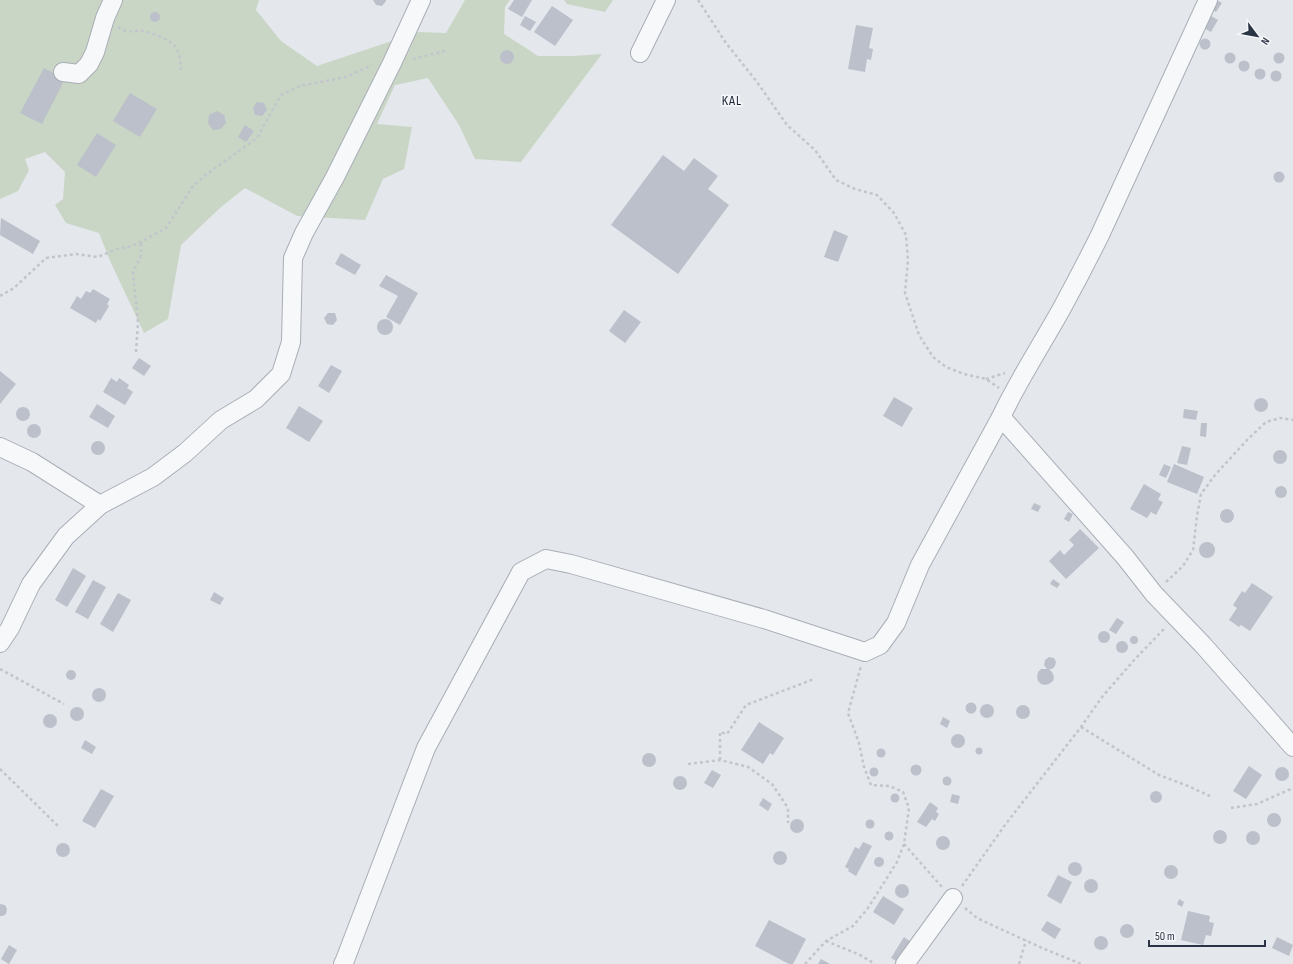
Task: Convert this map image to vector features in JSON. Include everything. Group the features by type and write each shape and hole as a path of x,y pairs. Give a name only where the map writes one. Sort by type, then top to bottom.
{"street":[{"path":"63,72 79,74 90,64 105,18 113,0"},
{"path":"0,643 10,628 31,584 66,536 100,505 153,477 185,453 220,420 256,399 281,374 291,342 293,258 304,233 335,177 392,63 421,0"},
{"path":"640,53 666,0"},
{"path":"343,964 426,748 521,572 546,559 571,564 764,619 865,652 880,645 896,623 920,564 1001,417 1011,396 1062,307 1100,235 1208,0"},
{"path":"1001,417 1125,557 1154,594 1203,645 1293,747"},
{"path":"0,447 32,462 100,505"},
{"path":"905,964 953,898"}],"path":[{"path":"698,0 726,43 758,82 787,125 815,150 836,180 854,189 877,195 894,213 906,235 908,260 905,293 919,335 934,357 946,367 964,374 986,379 1011,396"},
{"path":"105,18 123,31 144,31 163,38 175,46 181,63 181,70"},
{"path":"0,296 14,288 46,258 76,254 98,257 119,248 126,248 141,242 166,228 193,186 257,138 282,95 300,86 346,77 371,65 392,63 445,51"},
{"path":"136,352 138,323 133,272 141,256 141,242"},
{"path":"1154,594 1183,566 1193,550 1201,494 1215,475 1266,422 1280,418 1293,420"},
{"path":"953,898 1004,825 1081,727 1102,697 1135,659 1176,617"},
{"path":"805,964 826,941 853,926 868,908 898,862 904,844 909,808 903,792 890,786 871,785 848,713 865,652"},
{"path":"0,669 64,704"},
{"path":"720,760 720,732 727,734 746,705 814,679"},
{"path":"1081,727 1159,775 1210,796"},
{"path":"688,764 720,760 748,767 772,784 788,808 788,823"},
{"path":"0,769 58,826"},
{"path":"1231,808 1257,804 1293,788"},
{"path":"904,844 953,898 977,918 1081,964"},
{"path":"1019,964 1026,940"},
{"path":"826,941 860,954 875,964"}],"green space":[{"path":"0,0 259,0 256,10 281,41 317,66 419,32 446,33 465,0 510,0 505,7 504,34 538,56 602,54 521,162 475,159 459,125 428,78 395,85 377,124 412,127 404,169 383,179 365,220 297,216 245,188 221,207 181,245 168,319 144,333 111,263 99,233 66,223 55,205 63,199 65,172 45,152 25,159 29,170 18,191 0,199"},
{"path":"564,0 613,0 605,12 567,4"}],"building":[{"path":"373,0 386,1 382,6 376,5"},
{"path":"514,0 532,0 522,17 508,9"},
{"path":"1217,0 1222,3 1216,12 1211,9"},
{"path":"552,6 573,20 555,46 534,32"},
{"path":"155,12 160,17 155,22 150,17"},
{"path":"525,16 536,22 530,31 520,25"},
{"path":"1211,16 1218,20 1211,32 1204,28"},
{"path":"856,25 873,28 869,48 873,49 871,60 867,59 865,72 848,69"},
{"path":"1205,38 1209,40 1211,44 1209,48 1205,50 1201,48 1199,44 1201,40"},
{"path":"504,50 510,50 514,54 514,60 510,64 504,64 500,60 500,54"},
{"path":"1230,52 1234,54 1236,58 1234,62 1230,64 1226,62 1224,58 1226,54"},
{"path":"1279,52 1283,54 1285,58 1283,62 1279,64 1275,62 1273,58 1275,54"},
{"path":"1244,60 1248,62 1250,66 1248,70 1244,72 1240,70 1238,66 1240,62"},
{"path":"44,68 65,79 42,124 20,113"},
{"path":"1260,68 1264,70 1266,74 1264,78 1260,80 1256,78 1254,74 1256,70"},
{"path":"1276,70 1280,72 1282,76 1280,80 1276,82 1272,80 1270,76 1272,72"},
{"path":"130,93 157,109 140,137 113,121"},
{"path":"257,102 264,103 267,110 262,116 255,115 253,108"},
{"path":"217,111 224,115 226,123 221,129 213,130 208,123 209,115"},
{"path":"245,125 254,131 246,142 238,137"},
{"path":"97,133 116,145 96,177 77,165"},
{"path":"663,155 684,171 694,158 718,176 708,189 729,205 678,274 611,225"},
{"path":"1279,171 1283,173 1285,177 1283,181 1279,183 1275,181 1273,177 1275,173"},
{"path":"1,218 40,241 33,254 0,235"},
{"path":"834,230 848,236 838,262 824,257"},
{"path":"341,253 361,265 355,275 335,264"},
{"path":"386,275 418,293 400,325 386,317 398,296 379,286"},
{"path":"93,289 110,299 107,304 109,306 100,321 98,319 96,323 70,308 77,296 81,299 86,291 90,293"},
{"path":"624,310 641,322 625,343 609,331"},
{"path":"328,313 335,313 337,320 333,325 327,324 324,318"},
{"path":"385,319 391,321 393,327 391,333 385,335 379,333 377,327 379,321"},
{"path":"139,358 151,366 144,376 132,368"},
{"path":"331,365 342,371 329,393 318,386"},
{"path":"0,371 16,384 0,404"},
{"path":"111,378 117,382 119,378 129,385 127,388 133,392 125,405 103,392"},
{"path":"894,397 913,408 902,427 883,416"},
{"path":"1258,398 1264,398 1268,402 1268,408 1264,412 1258,412 1254,408 1254,402"},
{"path":"97,404 115,416 108,428 89,417"},
{"path":"299,406 323,421 309,442 286,428"},
{"path":"23,407 28,409 30,414 28,419 23,421 18,419 16,414 18,409"},
{"path":"1184,409 1198,411 1196,420 1183,418"},
{"path":"1201,423 1207,423 1206,437 1200,436"},
{"path":"34,424 39,426 41,431 39,436 34,438 29,436 27,431 29,426"},
{"path":"98,441 103,443 105,448 103,453 98,455 93,453 91,448 93,443"},
{"path":"1182,446 1191,448 1187,465 1177,463"},
{"path":"1277,450 1283,450 1287,454 1287,460 1283,464 1277,464 1273,460 1273,454"},
{"path":"1164,464 1171,467 1166,478 1159,475"},
{"path":"1174,464 1204,477 1197,494 1167,482"},
{"path":"1144,484 1161,494 1158,500 1163,502 1156,515 1151,512 1147,518 1130,509"},
{"path":"1281,486 1285,488 1287,492 1285,496 1281,498 1277,496 1275,492 1277,488"},
{"path":"1034,503 1041,506 1038,512 1031,509"},
{"path":"1224,509 1230,509 1234,513 1234,519 1230,523 1224,523 1220,519 1220,513"},
{"path":"1068,512 1073,514 1069,522 1064,519"},
{"path":"1080,529 1099,548 1066,579 1049,561 1060,550 1064,555 1074,545 1069,540"},
{"path":"1204,542 1210,542 1215,547 1213,556 1210,558 1204,558 1199,553 1199,547"},
{"path":"73,568 86,576 67,607 55,600"},
{"path":"1053,579 1060,584 1057,588 1050,584"},
{"path":"93,580 106,587 88,619 75,612"},
{"path":"1252,583 1273,597 1250,631 1241,625 1239,627 1229,620 1237,608 1233,605 1242,591 1245,593"},
{"path":"214,592 224,598 220,605 210,600"},
{"path":"118,593 131,600 113,632 100,624"},
{"path":"1117,618 1124,622 1116,634 1109,630"},
{"path":"1104,631 1108,633 1110,637 1108,641 1104,643 1100,641 1098,637 1100,633"},
{"path":"1132,636 1136,636 1138,640 1136,644 1132,644 1130,642 1130,638"},
{"path":"1122,641 1126,643 1128,647 1126,651 1122,653 1118,651 1116,647 1118,643"},
{"path":"1049,657 1054,658 1056,662 1052,669 1049,669 1054,677 1053,681 1045,685 1038,681 1037,677 1038,672 1041,669 1047,669 1044,665 1045,660"},
{"path":"69,670 73,670 75,671 75,679 69,680 66,677 66,673"},
{"path":"99,688 104,690 106,695 104,700 99,702 94,700 92,695 94,690"},
{"path":"971,702 975,704 977,708 975,712 971,714 967,712 965,708 967,704"},
{"path":"984,704 990,704 994,708 994,714 990,718 984,718 980,714 980,708"},
{"path":"1023,705 1028,707 1030,712 1028,717 1023,719 1018,717 1016,712 1018,707"},
{"path":"77,707 82,709 84,714 82,719 77,721 72,719 70,714 72,709"},
{"path":"50,714 55,716 57,721 55,726 50,728 45,726 43,721 45,716"},
{"path":"943,717 950,721 947,728 940,724"},
{"path":"759,722 784,738 773,755 770,753 763,764 741,750"},
{"path":"958,734 963,736 965,741 963,746 958,748 953,746 951,741 953,736"},
{"path":"85,740 96,747 92,754 81,748"},
{"path":"979,747 982,748 982,754 979,755 976,754 975,751 976,748"},
{"path":"881,748 886,753 881,758 876,753"},
{"path":"649,753 654,755 656,760 654,765 649,767 644,765 642,760 644,755"},
{"path":"916,764 920,766 922,770 920,774 916,776 912,774 910,770 912,766"},
{"path":"1249,766 1262,775 1246,799 1233,791"},
{"path":"874,767 879,772 874,777 869,772"},
{"path":"1282,767 1287,769 1289,774 1287,779 1282,781 1277,779 1275,774 1277,769"},
{"path":"712,770 721,775 713,788 704,783"},
{"path":"680,776 685,778 687,783 685,788 680,790 675,788 673,783 675,778"},
{"path":"947,776 952,781 947,786 942,781"},
{"path":"101,789 114,796 95,828 82,821"},
{"path":"1154,791 1158,791 1162,797 1158,803 1154,803 1150,799 1150,795"},
{"path":"895,793 900,798 895,803 890,798"},
{"path":"952,794 960,796 958,804 950,802"},
{"path":"763,798 772,804 768,811 759,805"},
{"path":"930,802 938,808 936,812 939,814 935,821 932,819 926,827 917,822"},
{"path":"1274,813 1279,815 1281,820 1279,825 1274,827 1269,825 1267,820 1269,815"},
{"path":"797,819 802,821 804,826 802,831 797,833 792,831 790,826 792,821"},
{"path":"870,819 875,824 870,829 865,824"},
{"path":"1220,830 1225,832 1227,837 1225,842 1220,844 1215,842 1213,837 1215,832"},
{"path":"889,831 894,836 889,841 884,836"},
{"path":"1253,831 1258,833 1260,838 1258,843 1253,845 1248,843 1246,838 1248,833"},
{"path":"943,836 948,838 950,843 948,848 943,850 938,848 936,843 938,838"},
{"path":"863,842 872,846 856,876 845,867 855,847 859,849"},
{"path":"63,843 68,845 70,850 68,855 63,857 58,855 56,850 58,845"},
{"path":"780,851 785,853 787,858 785,863 780,865 775,863 773,858 775,853"},
{"path":"877,857 881,857 884,862 881,867 877,867 874,864 874,860"},
{"path":"1075,862 1080,864 1082,869 1080,874 1075,876 1070,874 1068,869 1070,864"},
{"path":"1171,865 1176,867 1178,872 1176,877 1171,879 1166,877 1164,872 1166,867"},
{"path":"1058,875 1072,882 1061,904 1047,896"},
{"path":"1091,879 1096,881 1098,886 1096,891 1091,893 1086,891 1084,886 1086,881"},
{"path":"902,884 907,886 909,891 907,896 902,898 897,896 895,891 897,886"},
{"path":"883,896 904,909 894,925 873,912"},
{"path":"1179,899 1184,902 1182,907 1177,904"},
{"path":"0,904 5,905 7,909 6,914 3,916 0,916"},
{"path":"1188,911 1210,916 1209,922 1214,923 1211,936 1206,935 1203,945 1181,940"},
{"path":"769,920 806,939 793,964 789,964 755,946"},
{"path":"1047,921 1061,929 1055,939 1041,930"},
{"path":"1127,924 1132,926 1134,931 1132,936 1127,938 1122,936 1120,931 1122,926"},
{"path":"1101,936 1106,938 1108,943 1106,948 1101,950 1096,948 1094,943 1096,938"},
{"path":"904,937 911,942 898,962 891,958"},
{"path":"1277,937 1293,945 1289,956 1272,948"},
{"path":"9,945 17,950 9,964 1,959"},
{"path":"821,959 830,964 818,964"}],"district":[{"name":"KAL","path":"732,100"}]}
